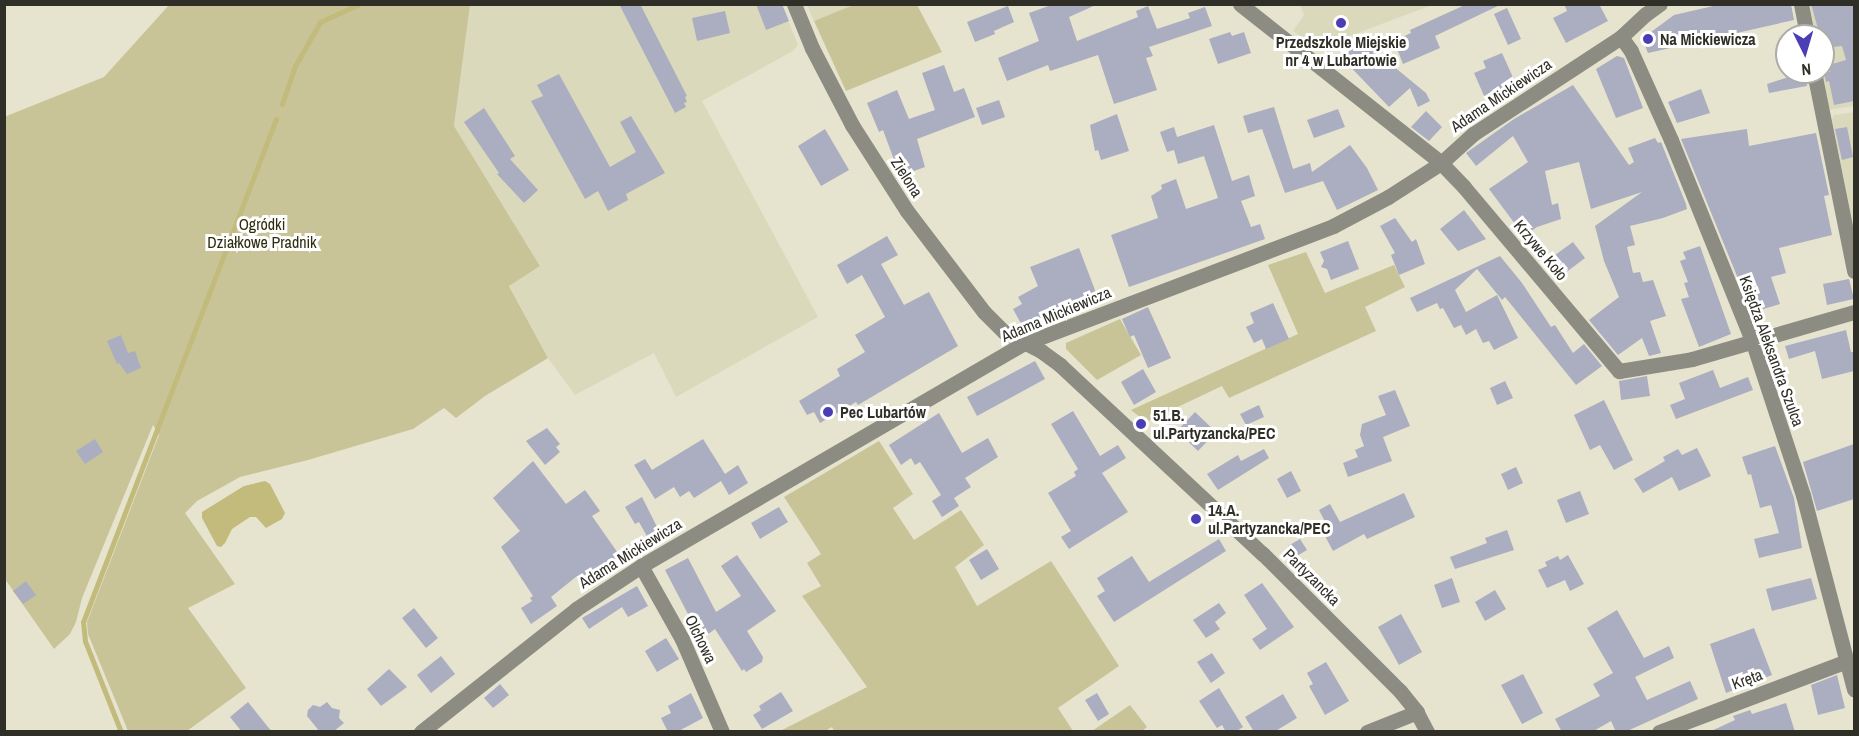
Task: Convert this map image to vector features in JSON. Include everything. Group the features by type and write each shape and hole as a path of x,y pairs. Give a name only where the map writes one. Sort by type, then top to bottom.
{"street":[{"name":"Zielona","path":"794,4 812,48 852,125 907,211 984,312 1004,332 1023,344"},
{"name":"Krzywe Koło","path":"1240,4 1441,163 1464,187 1619,371 1692,359 1854,312"},
{"name":"Adama Mickiewicza","path":"421,732 576,609 641,566 1023,344 1333,226 1406,187 1441,163 1473,134 1621,37 1660,4"},
{"path":"1801,4 1805,24"},
{"name":"Księdza Aleksandra Szulca","path":"1621,37 1631,51 1671,140 1752,340 1803,495 1854,689"},
{"path":"1816,84 1854,272"},
{"name":"Partyzancka","path":"1023,344 1041,351 1060,365 1263,554 1400,691 1416,712 1427,732"},
{"name":"Olchowa","path":"641,566 682,639 722,732"},
{"name":"Kręta","path":"1659,732 1847,661"},
{"path":"1367,732 1416,712"}],"shaded area":[{"name":"Przedszkole Miejskie nr 4 w Lubartowie","path":"1300,4 1432,5 1318,48 1293,31 1304,15"},
{"path":"470,5 782,5 798,45 793,51 702,101 818,317 676,397 654,353 575,395 548,358 509,285 540,266 454,126"},
{"path":"807,5 856,5 814,21"},
{"path":"1810,5 1854,5 1854,106 1827,110 1823,84 1835,84 1835,24 1813,24"},
{"path":"1854,112 1854,230 1832,119 1834,115"},
{"path":"265,481 270,484 285,513 282,519 266,528 256,517 250,517 232,529 221,547 217,546 202,518 202,512 244,486"}],"green space":[{"path":"856,4 917,5 942,52 846,91 814,21"},
{"name":"Ogródki Działkowe Pradnik","path":"169,5 470,5 454,126 540,266 509,286 548,358 485,396 456,418 444,408 413,429 240,477 197,501 185,513 235,584 188,608 246,688 187,731 128,731 88,634 87,622 159,435 153,425 82,598 76,622 70,634 54,649 5,579 4,117 104,77"},
{"path":"1306,252 1325,293 1394,265 1405,287 1365,307 1376,331 1229,398 1222,386 1146,422 1131,410 1298,334 1268,265"},
{"path":"1120,319 1141,355 1097,380 1066,349 1066,343"},
{"path":"879,441 913,494 893,508 914,540 961,510 984,545 955,567 977,606 1051,561 1119,666 1058,708 1073,731 835,732 832,727 825,731 780,731 867,687 802,596 821,586 807,563 821,554 784,497"},
{"path":"1130,705 1147,727 1142,731 1092,731"}],"building":[{"path":"619,4 640,4 687,96 685,97 687,102 684,103 686,107 675,113"},
{"path":"756,4 782,4 789,21 766,30"},
{"path":"1054,4 1098,4 1069,17 1077,41 1138,17 1136,11 1148,6 1157,29 1190,18 1188,13 1205,7 1212,26 1149,47 1153,56 1146,58 1157,90 1114,104 1098,55 1050,71 1048,65 1007,81 998,58 1039,41 1029,13"},
{"path":"1467,4 1502,4 1435,36 1440,48 1403,64 1394,41 1411,33 1410,30"},
{"path":"1564,4 1599,4 1608,21 1566,43 1553,18 1567,11"},
{"path":"1722,4 1791,4 1794,20 1648,53 1644,43 1647,35 1674,15"},
{"path":"1811,4 1854,4 1854,101 1834,105 1830,84 1835,84 1835,63 1846,60 1842,46 1835,47 1835,24 1817,24"},
{"path":"1008,6 1014,22 994,31 995,34 975,42 967,22"},
{"path":"1507,8 1521,39 1508,45 1494,14"},
{"path":"725,11 730,33 697,41 692,18"},
{"path":"1230,32 1232,36 1244,32 1251,53 1218,64 1209,39"},
{"path":"1354,38 1368,49 1370,47 1426,93 1430,101 1418,107 1410,88 1389,107 1340,56"},
{"path":"1502,53 1516,84 1485,98 1474,73 1486,68 1483,61"},
{"path":"1617,56 1624,58 1643,108 1616,118 1596,69"},
{"path":"944,65 954,92 964,88 975,117 917,139 925,167 900,176 883,130 879,132 867,103 897,90 909,119 935,110 922,73"},
{"path":"559,74 610,167 636,152 620,122 631,116 665,173 626,194 628,200 608,211 598,191 585,199 531,101 543,96 537,85"},
{"path":"1775,81 1775,84 1807,84 1807,86 1769,93 1767,84"},
{"path":"1573,85 1629,165 1634,162 1628,148 1655,138 1658,143 1661,142 1686,204 1687,209 1630,226 1635,245 1627,247 1633,273 1640,272 1643,282 1653,280 1666,316 1650,321 1661,353 1649,356 1642,338 1618,355 1589,320 1619,297 1604,261 1595,226 1642,192 1591,209 1579,162 1545,171 1552,205 1558,203 1561,219 1537,227 1524,236 1489,189 1528,162 1513,136 1476,166 1466,153 1514,119"},
{"path":"1701,89 1710,113 1677,123 1668,102"},
{"path":"999,100 1005,117 982,125 976,108"},
{"path":"1274,107 1293,169 1310,163 1312,172 1350,145 1367,168 1378,190 1337,210 1323,181 1285,193 1262,129 1248,133 1243,116"},
{"path":"484,108 515,156 510,159 538,190 524,203 497,174 499,173 464,122"},
{"path":"1338,109 1345,127 1314,138 1307,120"},
{"path":"1426,111 1442,127 1429,141 1411,127"},
{"path":"1117,114 1129,151 1101,160 1098,150 1095,151 1090,125"},
{"path":"1214,125 1232,181 1249,175 1255,196 1241,201 1251,227 1260,224 1265,239 1129,287 1111,235 1158,218 1151,196 1162,189 1161,185 1176,179 1186,209 1218,198 1204,156 1178,164 1174,150 1167,152 1160,132 1174,127 1177,137"},
{"path":"1847,127 1853,157 1842,160 1835,129"},
{"path":"825,129 849,170 821,186 798,146"},
{"path":"1747,129 1749,146 1816,133 1829,195 1824,196 1832,235 1779,248 1786,273 1771,277 1780,304 1757,311 1747,278 1739,281 1681,139"},
{"path":"1464,210 1486,239 1458,251 1440,229"},
{"path":"1395,218 1412,242 1416,239 1425,264 1399,275 1391,255 1395,253 1380,226"},
{"path":"887,236 898,255 881,264 904,305 929,292 958,346 858,405 856,402 820,423 814,412 807,415 799,401 840,376 837,369 865,352 855,335 885,317 862,275 847,284 837,265"},
{"path":"1348,241 1359,269 1331,280 1327,269 1321,267 1324,261 1320,252"},
{"path":"1573,242 1585,258 1556,280 1544,263"},
{"path":"1700,246 1731,334 1699,347 1681,299 1689,297 1684,283 1688,282 1680,261 1686,259 1683,252"},
{"path":"1079,248 1098,298 1066,310 1064,306 1023,327 1013,309 1022,304 1018,297 1038,286 1030,267"},
{"path":"1500,256 1522,283 1551,327 1555,325 1573,353 1584,344 1602,366 1576,385 1505,297 1502,300 1477,269 1455,290 1466,312 1497,295 1518,338 1494,350 1489,341 1483,343 1476,329 1466,335 1461,325 1454,328 1443,308 1440,309 1437,303 1417,312 1410,298"},
{"path":"1849,279 1854,299 1827,305 1823,284"},
{"path":"1273,303 1289,339 1266,349 1262,339 1254,343 1246,327 1254,323 1250,313"},
{"path":"1148,307 1171,358 1148,368 1134,335 1130,337 1122,319"},
{"path":"1846,330 1851,352 1854,352 1854,371 1822,379 1815,351 1789,359 1785,346"},
{"path":"121,335 128,353 135,351 141,368 127,374 119,363 117,364 107,341"},
{"path":"1035,361 1045,379 977,416 967,397"},
{"path":"1143,369 1156,392 1134,405 1121,382"},
{"path":"1713,370 1720,388 1748,377 1753,390 1676,419 1670,405 1685,399 1679,383"},
{"path":"1647,376 1650,396 1621,400 1619,381"},
{"path":"1505,381 1513,398 1497,405 1490,388"},
{"path":"1395,390 1410,426 1383,437 1392,461 1348,477 1343,463 1358,457 1355,450 1364,446 1360,435 1362,424 1386,415 1378,396"},
{"path":"1604,400 1633,460 1614,470 1600,445 1590,450 1574,415"},
{"path":"1259,405 1264,417 1246,425 1240,414"},
{"path":"1073,411 1100,456 1118,445 1126,458 1102,473 1128,512 1069,549 1061,537 1071,531 1048,493 1076,476 1074,472 1078,469 1051,424"},
{"path":"1195,412 1216,432 1198,451 1177,431"},
{"path":"939,413 962,453 988,438 998,457 965,478 971,487 954,498 959,506 942,517 932,501 941,495 920,462 915,465 911,458 901,465 889,445"},
{"path":"547,428 560,444 556,447 560,452 545,465 526,441"},
{"path":"95,439 103,452 85,464 76,451"},
{"path":"703,439 725,474 738,465 748,483 729,495 721,481 694,498 689,491 680,497 674,487 655,499 634,465 645,459 652,470"},
{"path":"1854,444 1854,499 1817,511 1803,462"},
{"path":"1775,446 1794,498 1802,548 1759,558 1754,539 1779,533 1771,505 1760,508 1751,474 1748,475 1742,457"},
{"path":"1697,448 1711,476 1679,491 1672,477 1643,493 1634,479 1665,461 1663,457 1678,449 1682,455"},
{"path":"1264,449 1269,458 1218,490 1207,474 1238,455 1241,461"},
{"path":"533,461 566,504 585,490 600,511 592,516 620,556 584,584 577,576 551,597 557,606 531,624 521,608 532,601 530,598 533,596 501,547 520,531 493,498"},
{"path":"1516,467 1523,483 1508,490 1501,474"},
{"path":"1291,471 1301,491 1287,498 1277,479"},
{"path":"1580,491 1589,514 1566,523 1557,500"},
{"path":"1404,493 1415,517 1367,539 1364,534 1333,551 1325,536 1331,533 1319,510 1330,504 1340,522"},
{"path":"642,497 659,531 648,538 639,522 635,524 625,507"},
{"path":"779,507 788,522 760,539 751,523"},
{"path":"1507,530 1514,550 1455,569 1450,557 1487,543 1485,538"},
{"path":"1219,539 1226,551 1114,622 1097,596 1105,591 1097,578 1132,556 1149,582"},
{"path":"1300,539 1307,550 1295,557 1288,546"},
{"path":"987,549 999,569 981,580 969,560"},
{"path":"737,555 776,611 747,631 763,657 762,662 746,672 744,669 742,671 715,629 707,635 692,612 688,614 665,570 688,558 716,612 741,596 721,566"},
{"path":"1568,555 1584,584 1570,591 1565,580 1547,588 1538,570 1547,566 1545,562 1558,556 1560,560"},
{"path":"1452,578 1460,602 1442,608 1434,585"},
{"path":"1811,578 1817,599 1772,611 1766,589"},
{"path":"26,581 36,595 23,604 13,591"},
{"path":"1262,583 1294,627 1260,650 1252,639 1267,629 1244,595"},
{"path":"637,586 648,606 628,617 622,607 589,629 582,618"},
{"path":"1495,590 1506,609 1485,621 1475,602"},
{"path":"1219,603 1226,613 1215,622 1220,629 1206,638 1193,620"},
{"path":"414,608 438,638 426,648 402,618"},
{"path":"1617,610 1644,658 1669,646 1674,658 1635,677 1647,700 1690,681 1698,699 1625,732 1616,732 1611,721 1592,732 1562,732 1555,719 1600,696 1593,684 1613,673 1587,628"},
{"path":"1401,614 1422,652 1399,665 1378,627"},
{"path":"1754,628 1772,675 1726,693 1710,644"},
{"path":"666,638 679,659 657,672 645,651"},
{"path":"1212,653 1225,673 1211,683 1197,662"},
{"path":"441,656 455,674 431,693 417,675"},
{"path":"1326,662 1349,701 1325,715 1309,686 1313,684 1307,673"},
{"path":"389,669 407,687 381,706 367,689"},
{"path":"1523,674 1543,713 1522,724 1501,685"},
{"path":"1837,675 1845,708 1818,715 1811,685"},
{"path":"500,684 509,695 493,708 484,698"},
{"path":"1219,688 1243,727 1235,732 1226,732 1222,725 1217,728 1199,701"},
{"path":"781,692 793,711 762,729 753,715 761,710 759,706"},
{"path":"691,693 703,718 677,732 668,732 661,718 671,713 668,706"},
{"path":"1097,693 1109,714 1098,721 1085,700"},
{"path":"1283,694 1297,718 1274,732 1254,732 1245,717"},
{"path":"248,702 272,732 242,732 230,717"},
{"path":"327,702 332,708 340,710 339,718 344,723 333,732 320,732 307,716 308,710 313,705 320,707"},
{"path":"1786,703 1795,732 1709,732 1735,720 1733,716 1750,710 1752,714"}],"waterway":[{"path":"282,104 295,66 320,22 359,4"},
{"path":"121,732 85,641 83,622 276,119"}],"place":[{"name":"Przedszkole Miejskie nr 4 w Lubartowie","path":"1341,23"},
{"name":"Na Mickiewicza","path":"1648,39"},
{"name":"Pec Lubartów","path":"828,412"},
{"name":"51.B. ul.Partyzancka/PEC","path":"1141,424"},
{"name":"14.A. ul.Partyzancka/PEC","path":"1196,519"}]}
